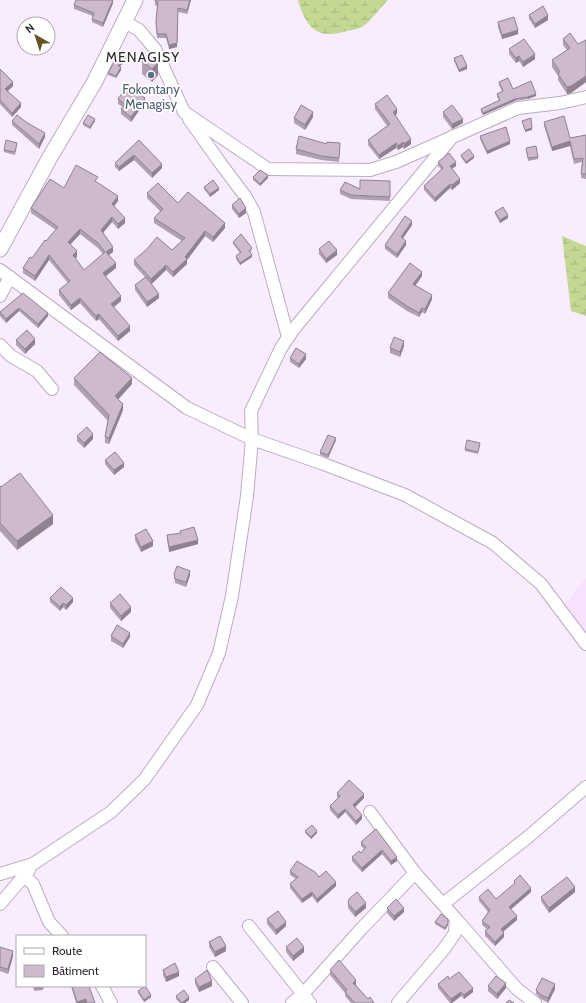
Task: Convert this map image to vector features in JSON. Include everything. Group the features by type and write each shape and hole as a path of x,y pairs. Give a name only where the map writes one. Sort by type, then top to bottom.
{"main road":[{"path":"0,249 50,157 94,83 135,0"}],"street":[{"path":"125,22 138,30 155,49 184,112 220,164 245,196 254,212 288,337"},
{"path":"184,112 268,169 370,170 396,162 518,108 560,103 586,97"},
{"path":"0,874 33,864 111,812 144,780 197,705 219,653 232,596 247,496 252,440 251,412 281,348 288,337 453,136"},
{"path":"0,270 187,408 252,440 321,463 405,495 493,543 541,584 586,644"},
{"path":"0,296 10,277"},
{"path":"0,345 11,356 37,371 52,389"},
{"path":"443,904 528,837 586,787"},
{"path":"370,812 415,873 517,989 535,1003"},
{"path":"0,904 33,864"},
{"path":"292,1003 307,998 362,928 415,873"},
{"path":"24,876 33,884 49,922 61,935"},
{"path":"398,1003 444,949 454,933 456,919"},
{"path":"249,926 307,998"},
{"path":"213,967 242,1003"},
{"path":"103,987 111,1003"}],"shaded area":[{"path":"586,578 586,635 564,605"}],"green space":[{"path":"298,0 388,0 362,27 328,34 320,33 309,24 301,10"},
{"path":"562,236 586,246 586,316 571,311"}],"building":[{"path":"76,0 113,0 103,23 92,19 94,13 74,5"},
{"path":"155,0 190,0 187,10 178,8 177,43 169,45 166,34 157,34 156,21 158,2"},
{"path":"543,6 548,15 535,24 529,15"},
{"path":"514,17 518,30 502,35 498,22"},
{"path":"570,33 578,44 586,40 586,76 567,87 558,74 560,72 552,60 570,48 563,39"},
{"path":"524,39 535,54 523,62 519,56 516,58 509,49"},
{"path":"123,50 128,55 118,66 121,67 116,76 108,73 118,55"},
{"path":"148,54 158,63 152,69 142,61"},
{"path":"462,55 467,66 459,70 454,58"},
{"path":"0,69 13,82 5,89 21,103 12,113 0,100"},
{"path":"508,78 513,89 531,81 536,94 515,99 483,113 481,109 500,100 497,94 503,91 499,82"},
{"path":"128,85 145,98 131,117 121,109 125,104 118,99"},
{"path":"387,95 397,109 393,112 411,139 398,146 396,143 379,155 368,140 390,124 375,104"},
{"path":"301,105 313,112 305,125 294,118"},
{"path":"452,105 463,119 452,124 443,112"},
{"path":"17,115 45,133 39,144 12,121"},
{"path":"88,115 95,119 90,127 83,123"},
{"path":"564,116 570,138 586,135 586,174 581,174 583,158 574,159 570,141 552,147 544,122"},
{"path":"531,118 532,128 525,130 522,121"},
{"path":"506,127 510,141 487,151 480,136"},
{"path":"299,136 327,144 327,142 340,143 339,158 321,156 296,149"},
{"path":"6,140 17,143 15,152 4,150"},
{"path":"139,140 162,164 152,173 134,155 119,167 115,163"},
{"path":"536,146 538,157 528,158 526,148"},
{"path":"469,149 474,156 466,162 461,155"},
{"path":"449,153 456,162 450,166 460,179 452,185 450,184 435,198 424,186 443,168 438,162"},
{"path":"76,165 98,177 95,181 118,196 112,204 125,218 118,224 112,217 101,230 113,247 106,252 116,263 103,273 121,296 111,304 130,326 118,336 99,314 96,316 80,298 71,305 59,290 70,281 49,255 35,276 23,268 30,257 32,258 45,240 46,241 58,227 31,208 50,179 64,188","holes":["80,229 98,243 105,252 84,270 73,255 77,251 68,242"]},
{"path":"260,170 268,175 260,184 253,177"},
{"path":"213,180 219,188 210,194 204,187"},
{"path":"360,180 390,181 390,197 351,195 340,190 345,182 360,189"},
{"path":"158,183 178,203 188,192 225,223 213,237 205,231 185,257 187,259 173,272 166,265 151,279 134,260 146,250 157,237 172,250 185,238 154,218 163,209 147,193"},
{"path":"240,198 246,208 239,214 232,205"},
{"path":"503,207 508,215 500,220 495,212"},
{"path":"405,216 412,221 401,237 406,241 397,254 385,245"},
{"path":"241,234 252,248 249,251 252,255 240,263 236,256 241,252 233,242"},
{"path":"329,241 337,250 326,259 319,249"},
{"path":"410,263 422,272 413,284 432,295 425,309 422,308 419,313 388,293"},
{"path":"146,277 159,294 147,302 135,285"},
{"path":"23,293 48,313 38,324 19,308 6,319 0,312"},
{"path":"27,330 35,339 25,349 16,340"},
{"path":"394,337 404,341 400,352 390,348"},
{"path":"296,348 306,354 299,364 290,358"},
{"path":"100,352 132,378 115,396 123,404 109,438 105,437 109,415 74,378"},
{"path":"87,427 93,434 84,443 77,436"},
{"path":"328,435 336,438 328,455 320,452"},
{"path":"467,440 480,443 478,452 465,449"},
{"path":"115,452 124,463 114,470 105,460"},
{"path":"20,473 53,515 17,541 0,523 0,486 1,487"},
{"path":"194,527 198,540 169,547 167,535 181,533 180,531"},
{"path":"146,529 153,541 141,547 135,535"},
{"path":"177,566 190,571 186,582 175,579 174,574"},
{"path":"61,587 73,598 66,605 63,603 60,607 50,598"},
{"path":"120,594 131,607 121,616 110,603"},
{"path":"117,625 130,633 123,644 111,636"},
{"path":"349,780 364,794 353,805 362,815 356,821 345,809 338,815 330,806 340,796 337,793"},
{"path":"312,825 317,831 311,837 305,831"},
{"path":"376,829 397,857 391,861 382,850 362,868 352,857 359,851 361,853 366,847 361,842"},
{"path":"297,861 315,872 319,877 326,871 336,882 317,899 312,892 302,899 290,884 298,877 290,871"},
{"path":"520,875 531,888 509,907 517,916 501,929 504,933 495,942 485,931 490,927 482,921 490,910 479,897 488,889 496,899 515,883 514,881"},
{"path":"567,877 575,887 549,908 541,897"},
{"path":"357,892 366,903 355,912 348,903 349,899"},
{"path":"396,899 404,908 394,916 387,908"},
{"path":"278,911 286,922 276,930 267,919"},
{"path":"441,914 448,919 448,923 445,928 435,922"},
{"path":"220,936 226,946 215,952 209,942"},
{"path":"297,938 304,947 293,956 286,947"},
{"path":"0,947 13,951 8,969 0,967"},
{"path":"339,960 356,980 353,983 368,999 370,997 374,1003 355,1003 345,992 347,990 330,970"},
{"path":"175,963 179,972 166,977 163,970"},
{"path":"207,970 212,981 199,987 195,979"},
{"path":"459,972 473,988 464,995 461,992 451,999 438,984 448,976 449,979"},
{"path":"496,976 506,983 497,994 488,986"},
{"path":"542,978 555,984 548,998 541,995 536,990"},
{"path":"72,987 89,987 95,1003 87,1003 86,999 77,1002"},
{"path":"146,987 151,995 144,1000 138,991"},
{"path":"184,990 189,997 182,1003 176,996"},
{"path":"509,1000 514,1003 506,1003"}],"place":[{"name":"Fokontany Menagisy","path":"151,75"}],"district":[{"name":"MENAGISY","path":"143,57"}]}
